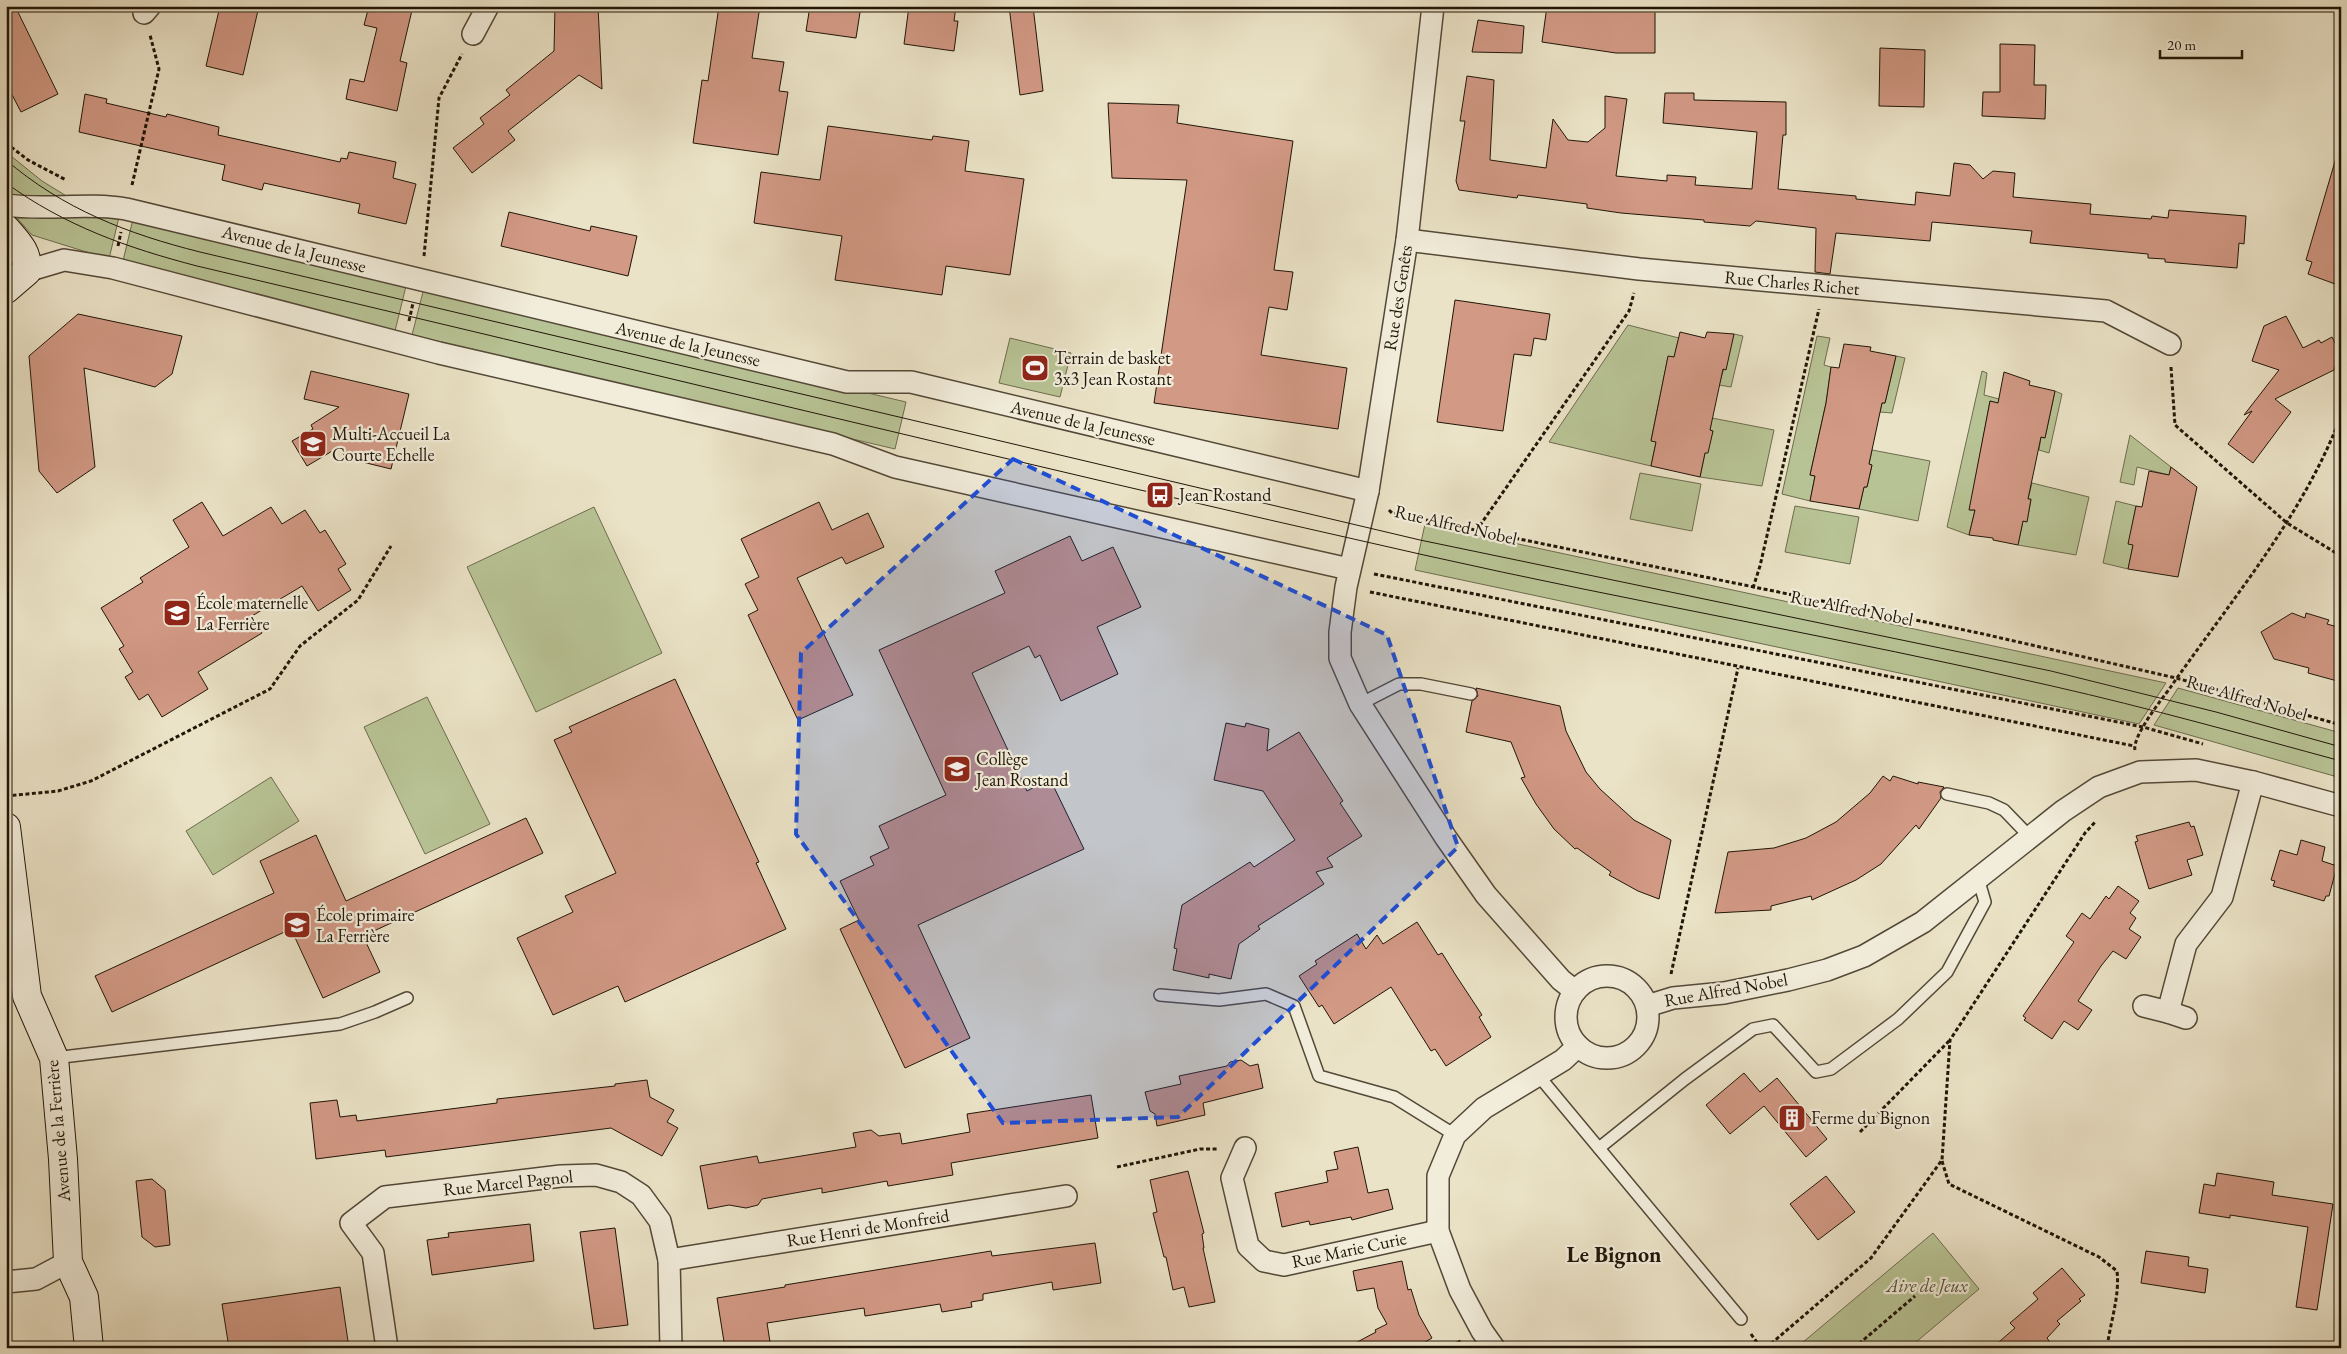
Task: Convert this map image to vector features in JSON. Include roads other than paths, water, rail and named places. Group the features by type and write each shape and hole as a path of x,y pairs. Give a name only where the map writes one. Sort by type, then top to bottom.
{"street":[{"path":"473,34 488,6"},
{"name":"Rue des Genêts","path":"1347,578 1368,491 1407,240 1433,6"},
{"name":"Avenue de la Jeunesse","path":"6,205 25,208 110,206 126,208 847,382 910,382 1368,491"},
{"path":"6,230 25,250 28,260 28,271"},
{"name":"Rue Charles Richet","path":"1407,240 1639,269 2106,311 2170,344"},
{"path":"6,290 28,271 64,260 113,268 402,343 833,444 895,467 1347,578 1340,632 1340,658 1360,704 1446,838 1486,895 1561,980 1575,991"},
{"name":"Rue Alfred Nobel","path":"1647,1006 1674,998 1724,993 1788,980 1827,970 1864,956 1923,922 2030,837 2099,787 2140,772 2196,770 2253,782 2341,806"},
{"path":"2144,1006 2177,1015 2186,944 2222,897 2253,782"},
{"name":"Avenue de la Ferrière","path":"6,827 27,996 54,1058 63,1159 68,1262 84,1297 89,1348"},
{"path":"1596,977 1622,978 1633,984 1642,994 1647,1006 1648,1019 1645,1032 1638,1043 1628,1052 1616,1057 1602,1058 1590,1054 1578,1046 1571,1036 1567,1025 1569,1001 1575,991 1584,982 1596,977"},
{"path":"1494,1348 1482,1331 1460,1290 1438,1231 1438,1176 1455,1135 1484,1108 1563,1060 1578,1046"},
{"name":"Rue Marie Curie","path":"1245,1148 1232,1178 1248,1246 1264,1262 1284,1264 1438,1231"},
{"name":"Rue Marcel Pagnol","path":"387,1348 373,1253 351,1224 386,1197 561,1176 596,1175 621,1182 641,1195 660,1221 669,1260 671,1348"},
{"name":"Rue Henri de Monfreid","path":"669,1260 1066,1196"},
{"path":"6,1282 36,1279 68,1262"}],"lane":[{"path":"1360,704 1399,684 1421,684 1470,694"},
{"path":"1947,794 1990,803 2004,810 2030,837"},
{"path":"1599,1148 1685,1079 1753,1029 1773,1025 1816,1072 1831,1069 1898,1019 1947,972 1984,902 1978,878"},
{"path":"1160,995 1219,1000 1266,994 1294,1006 1319,1076 1394,1097 1455,1135"},
{"path":"54,1058 340,1024 407,998"},
{"path":"1538,1076 1741,1319"}],"tram line":[{"path":"6,160 50,193 97,218 147,237 200,252 1420,540 2051,671 2216,712 2341,747"},
{"path":"6,183 51,212 98,234 197,266 963,448 1424,555 1581,589 1896,652 2088,694 2341,761"}],"place":[{"name":"Terrain de basket 3x3 Jean Rostant","path":"1035,368"},
{"name":"Multi-Accueil La Courte Echelle","path":"313,444"},
{"name":"Jean Rostand","path":"1160,495"},
{"name":"École maternelle La Ferrière","path":"177,613"},
{"name":"Collège Jean Rostand","path":"957,769"},
{"name":"École primaire La Ferrière","path":"297,925"},
{"name":"Ferme du Bignon","path":"1792,1118"}],"district":[{"name":"Le Bignon","path":"1614,1254"}],"park label":[{"name":"Aire de Jeux","path":"1927,1286"}]}
